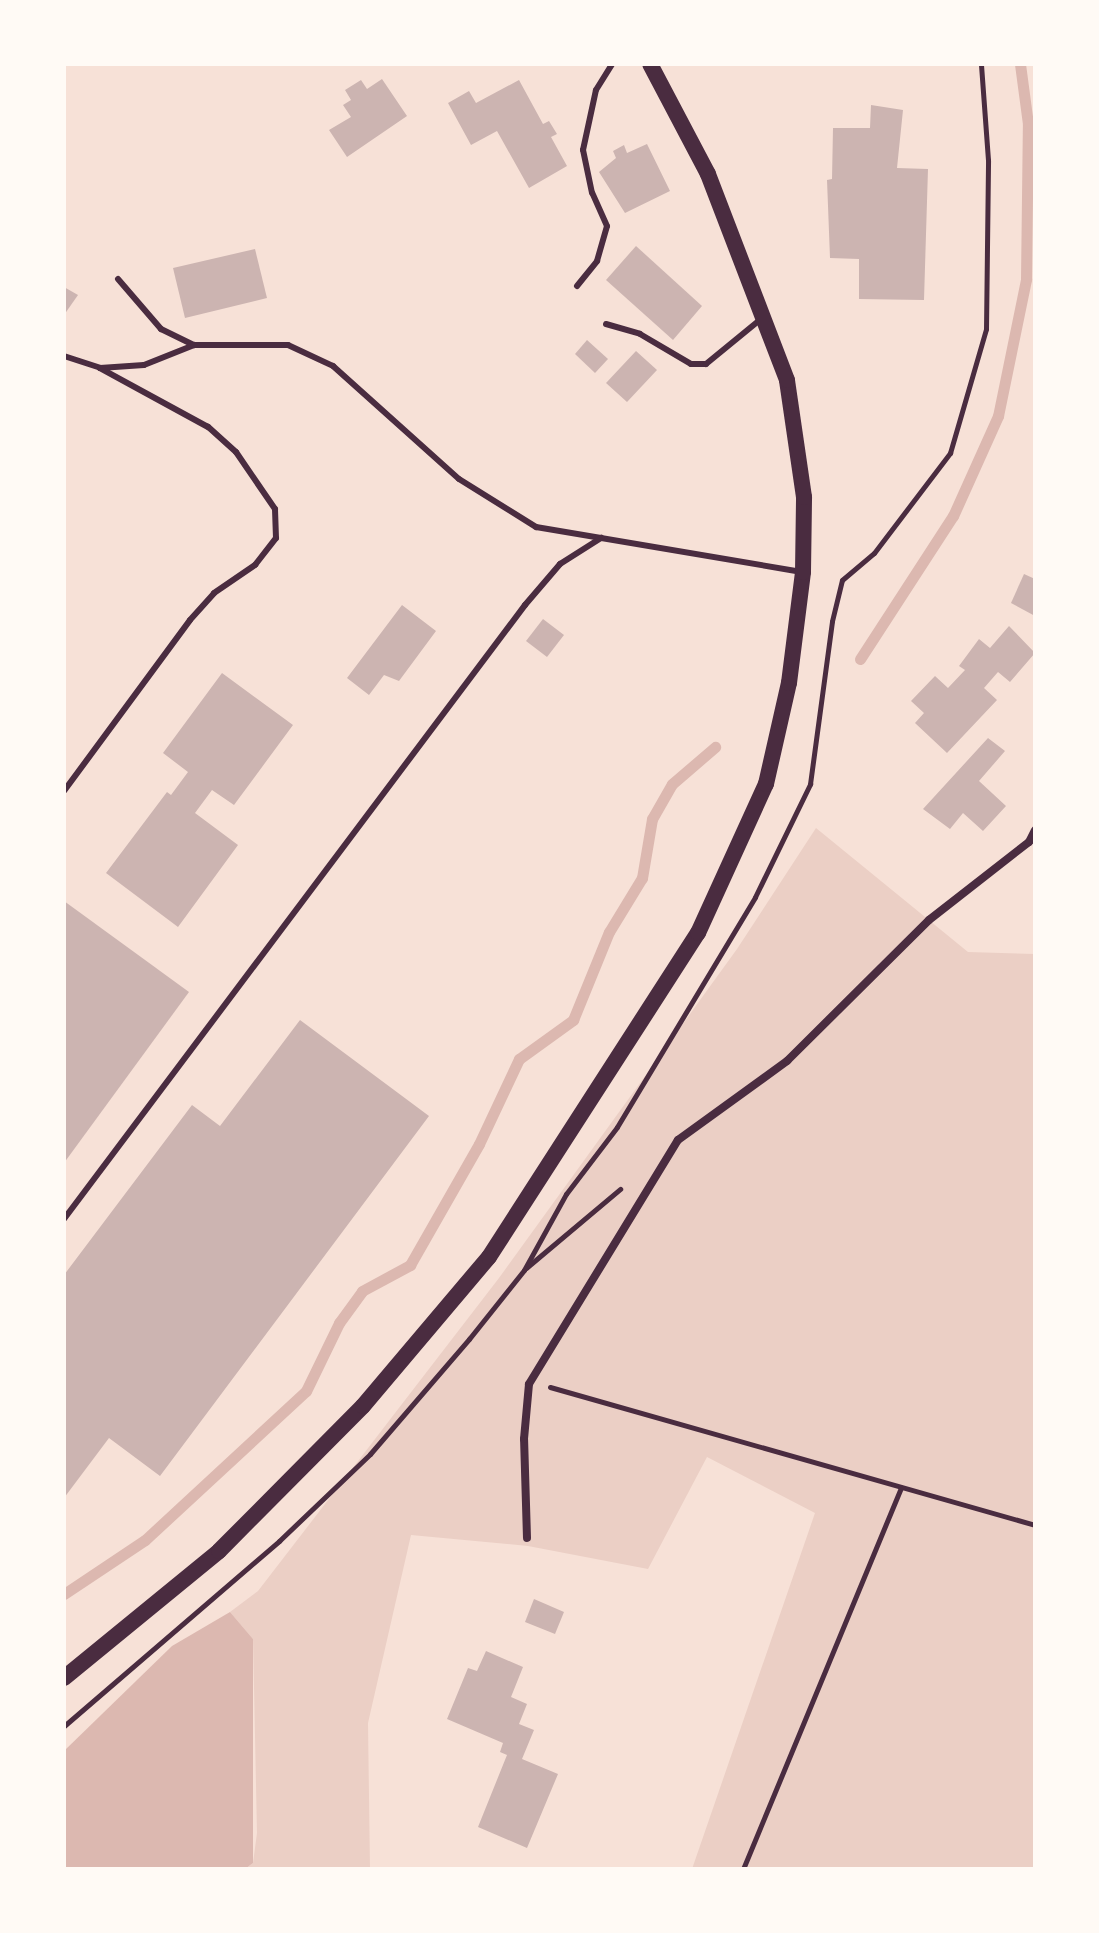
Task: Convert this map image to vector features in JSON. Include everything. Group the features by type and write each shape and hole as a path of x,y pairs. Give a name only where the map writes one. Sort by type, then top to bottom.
{"main road":[{"path":"64,1678 219,1551 363,1406 489,1257 698,933 766,784 789,683 803,572 804,497 787,380 766,315 708,174 650,64"}],"street":[{"path":"527,1538 524,1439 529,1384 678,1140 787,1061 929,920 1029,842 1035,830"}],"lane":[{"path":"577,286 597,261 607,226 592,193 583,150 596,90 612,64"},
{"path":"118,279 161,329 194,345"},
{"path":"606,324 640,334 691,364 706,364 766,315"},
{"path":"100,368 144,365 194,345 288,345 333,366 459,479 536,527 803,572"},
{"path":"64,356 100,368 208,427 236,452 275,509 276,538 255,565 214,593 190,620 64,791"},
{"path":"64,1219 525,605 560,564 601,538"}],"path":[{"path":"64,1726 279,1541 370,1454 524,1270 755,897 810,784 832,621 842,580 874,553 950,453 986,329 988,160 981,64"},
{"path":"524,1270 631,1180"},
{"path":"529,1384 1035,1525"},
{"path":"743,1869 901,1487"}],"shaded area":[{"path":"816,828 968,952 1035,954 1035,1869 692,1869 815,1513 707,1457 648,1569 528,1546 411,1535 368,1723 370,1869 245,1869 253,1863 257,1833 253,1639 230,1612 258,1591 499,1278 737,949"},
{"path":"230,1612 253,1639 253,1863 245,1869 64,1869 64,1751 172,1646"}],"building":[{"path":"382,79 407,116 347,157 329,130 351,117 343,105 351,100 345,90 361,80 367,89"},
{"path":"519,80 543,124 549,121 557,134 551,137 567,166 529,188 497,131 471,145 448,103 469,91 476,103"},
{"path":"871,105 903,110 897,168 928,169 924,300 859,299 859,259 830,258 827,180 832,179 833,128 870,128"},
{"path":"647,144 670,191 625,213 599,172 616,158 613,151 624,145 627,153"},
{"path":"636,246 702,306 673,340 606,280"},
{"path":"255,249 267,298 185,318 173,268"},
{"path":"64,287 78,295 64,315"},
{"path":"587,340 608,359 595,373 575,354"},
{"path":"636,351 657,370 627,402 606,383"},
{"path":"1024,574 1035,579 1035,616 1011,603"},
{"path":"402,605 436,631 399,681 384,675 369,695 347,678"},
{"path":"543,619 564,635 547,657 526,641"},
{"path":"1009,626 1035,653 1010,682 998,672 984,688 997,700 947,753 915,723 924,713 911,701 935,676 948,688 965,670 959,666 979,639 990,648"},
{"path":"222,673 293,725 234,805 212,790 195,813 238,845 178,927 106,873 167,792 171,795 188,772 163,753"},
{"path":"988,738 1005,751 979,781 1006,806 983,831 963,813 950,829 923,809"},
{"path":"64,901 189,992 64,1163"},
{"path":"300,1020 429,1116 160,1476 109,1438 64,1498 64,1275 192,1105 220,1126"},
{"path":"534,1599 564,1612 555,1634 525,1622"},
{"path":"486,1651 523,1667 511,1697 527,1704 519,1724 534,1730 522,1759 558,1774 527,1848 478,1827 507,1755 500,1752 503,1743 447,1719 468,1668 477,1671"}],"waterway":[{"path":"860,659 953,516 998,416 1026,279 1028,124 1020,64"},
{"path":"64,1594 145,1540 306,1391 339,1323 362,1291 410,1265 479,1144 519,1059 573,1020 609,932 642,878 652,819 672,784 715,747"}]}
